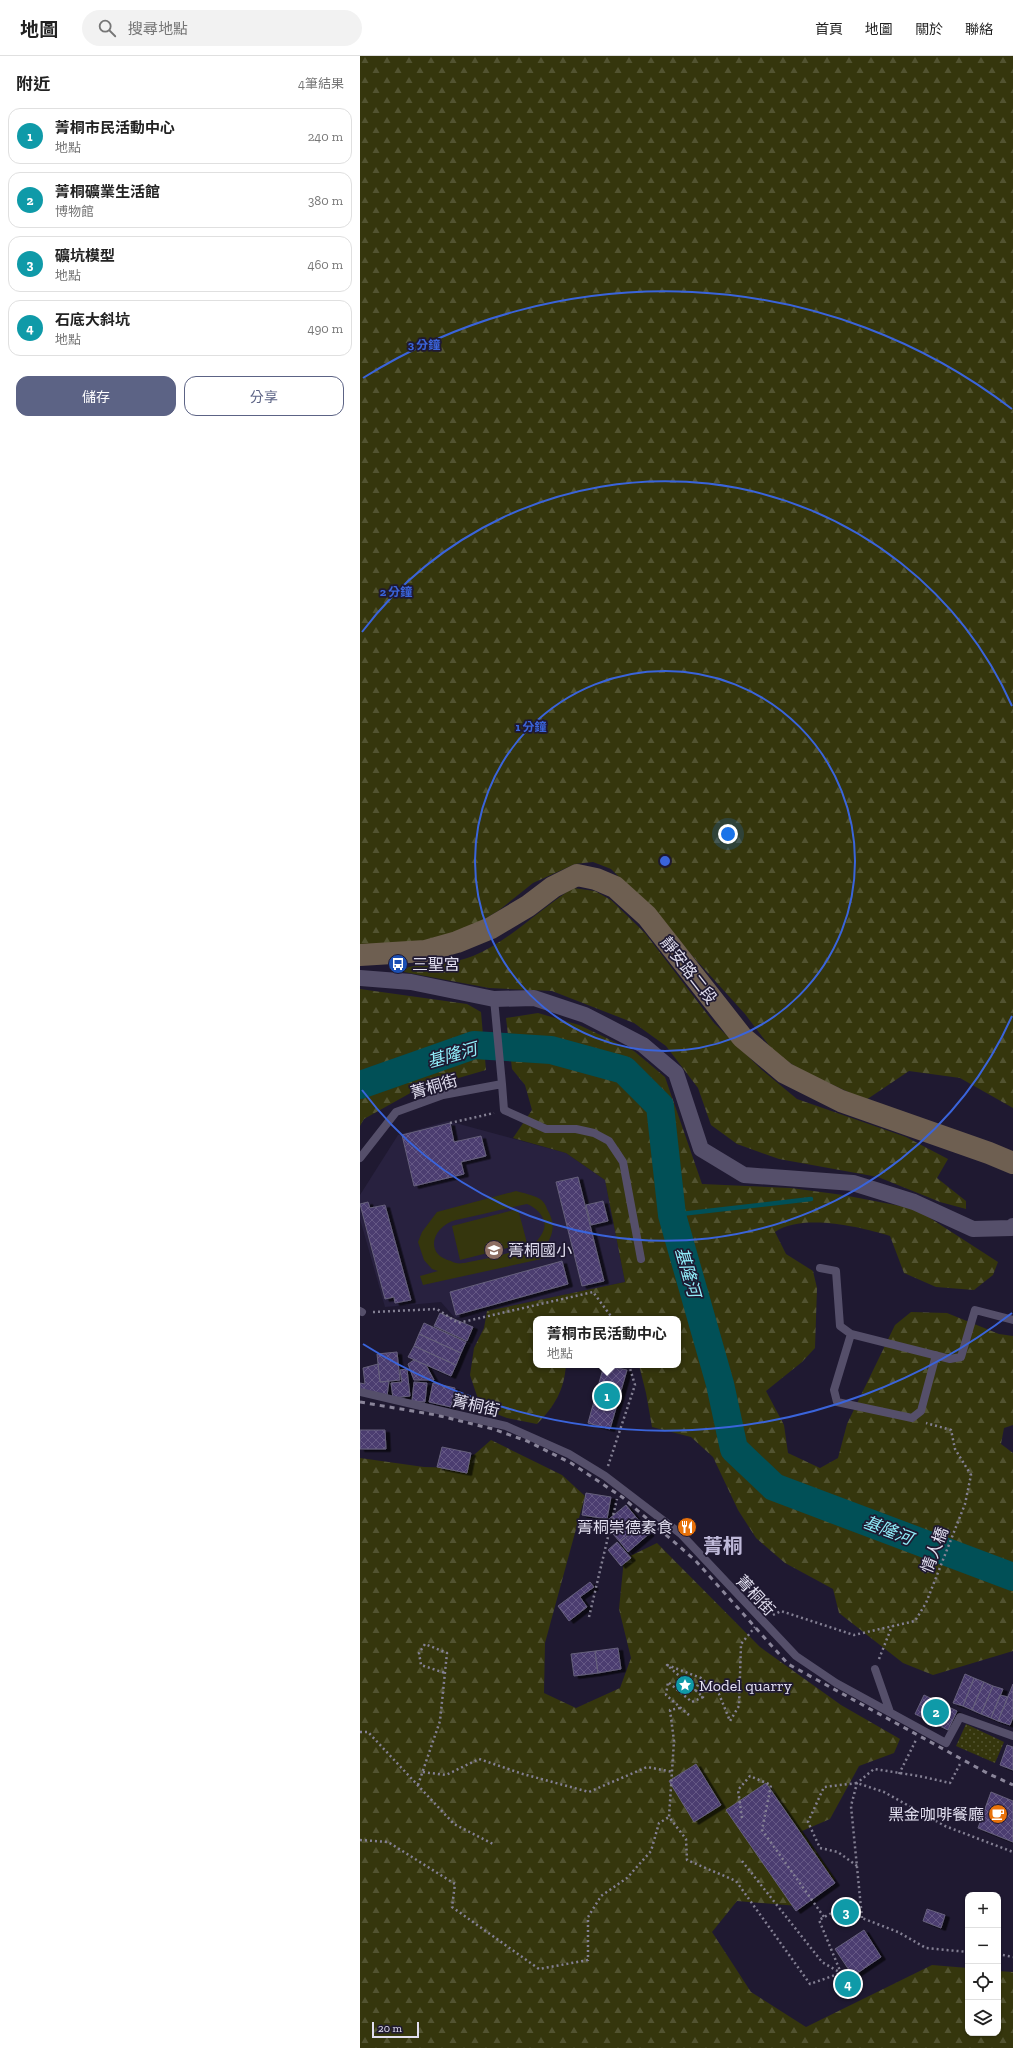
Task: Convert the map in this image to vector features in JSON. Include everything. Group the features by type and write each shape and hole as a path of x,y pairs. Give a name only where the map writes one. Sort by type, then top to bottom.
{"main road":[{"name":"靜安路二段","path":"360,955 425,951 457,942 491,928 528,906 553,887 577,875 596,879 615,887 647,916 742,1037 785,1073 841,1101 989,1153 1013,1164"}],"street":[{"path":"360,978 411,982 494,999 534,998 585,1015 643,1046 676,1073 701,1149 744,1175 853,1183 914,1202 973,1229 1011,1228 1013,1226"}],"lane":[{"path":"494,999 504,1110 546,1129 576,1129 594,1134 609,1141 623,1162 641,1259"},
{"name":"菁桐街","path":"360,1158 396,1112 443,1096 502,1084"},
{"path":"820,1268 836,1271 840,1326 851,1334 950,1359 961,1357 975,1310 1013,1320"},
{"path":"851,1334 834,1390 837,1402 912,1418 921,1411 936,1355"},
{"name":"菁桐街","path":"360,1392 506,1426 569,1454 605,1476 681,1534 796,1656 836,1683 946,1743 960,1717 1013,1736"},
{"path":"875,1669 890,1712"}],"path":[{"path":"450,1123 504,1110"},
{"path":"361,1312 437,1309 458,1323 593,1292 611,1316"},
{"path":"605,1476 636,1385 630,1368"},
{"name":"情人橋","path":"761,1620 781,1611 854,1635 916,1621 926,1603 965,1504 971,1475 955,1449 951,1430 912,1418"},
{"path":"589,1617 620,1487"},
{"path":"689,1715 666,1695 668,1682 692,1702 703,1697 667,1665 701,1678 720,1694 730,1721 739,1706 741,1644 761,1620"},
{"path":"875,1669 892,1626"},
{"path":"418,1785 440,1721 445,1673 447,1653 426,1644 419,1653 421,1665 445,1673"},
{"path":"695,1691 701,1678"},
{"path":"681,1708 670,1710 674,1741 669,1817 686,1839 687,1860 736,1881 810,1984 842,1973"},
{"path":"899,1774 922,1730"},
{"path":"360,1732 368,1732 454,1824 493,1844"},
{"path":"423,1772 446,1775 479,1759 522,1774 589,1792 647,1768 673,1772"},
{"path":"862,1918 851,1806 857,1783 874,1769 919,1776 950,1783 960,1764"},
{"path":"742,1818 738,1790 750,1776 771,1785 762,1830 824,1918"},
{"path":"857,1866 838,1852 820,1848 808,1822 824,1787 857,1783 884,1792 945,1826 1013,1852"},
{"path":"360,1840 388,1842 455,1884 452,1908 539,1969 588,1960 588,1917 601,1896 627,1878 651,1851 659,1823 669,1817"},
{"path":"742,1862 822,1962 842,1973"},
{"path":"842,1973 819,1920 844,1906 862,1918 898,1932 926,1948 965,1952"},
{"path":"1001,1955 1013,1957"}],"shaded area":[{"name":"菁桐國小","path":"448,1121 566,1153 605,1180 625,1282 455,1318 441,1302 385,1307 360,1219 360,1195 398,1135"}],"green space":[{"path":"360,56 1013,56 1013,1108 960,1078 909,1071 866,1100 802,1071 774,1052 745,1014 641,899 611,869 593,862 575,864 533,883 498,911 462,932 424,942 360,947"},
{"path":"573,888 595,891 611,900 645,933 714,1023 762,1070 797,1099 906,1137 948,1159 937,1178 966,1201 966,1209 940,1202 878,1177 779,1159 737,1144 711,1125 698,1088 666,1046 634,1023 552,991 489,988 404,972 404,969 408,967 449,963 473,956 486,950 511,934"},
{"path":"360,989 467,1004 481,1012 486,1070 414,1091 364,1119 360,1126"},
{"path":"538,1013 579,1025 634,1051 665,1077 702,1184 791,1188 843,1195 916,1209 998,1262 993,1275 974,1290 936,1287 904,1273 890,1236 848,1226 816,1223 800,1223 787,1226 775,1232 786,1254 813,1271 817,1288 815,1348 802,1362 766,1391 784,1425 788,1453 820,1468 838,1458 847,1424 895,1325 911,1312 947,1313 999,1334 1013,1336 1013,1425 1004,1428 1001,1444 1013,1453 1013,1651 933,1675 903,1663 839,1613 833,1589 785,1563 756,1538 738,1510 713,1457 691,1437 652,1427 640,1368 681,1368 681,1316 533,1316 533,1368 566,1368 558,1397 549,1411 537,1424 507,1418 481,1408 470,1375 474,1348 484,1328 487,1311 625,1282 605,1180 566,1153 513,1138 532,1110 525,1085 512,1069 506,1018"},
{"path":"516,1191 534,1196 541,1200 550,1214 553,1225 551,1235 543,1249 553,1247 555,1256 423,1285 420,1276 438,1271 432,1269 424,1260 418,1242 422,1232 437,1212","holes":["527,1204 543,1217 545,1225 541,1236 527,1248 477,1260 455,1263 442,1257 434,1247 434,1240 437,1234 448,1223"]},
{"path":"518,1209 527,1243 460,1260 452,1226"},
{"path":"491,1440 562,1475 585,1496 545,1643 544,1693 576,1708 620,1688 631,1658 619,1609 624,1559 657,1543 760,1647 841,1705 900,1739 894,1753 859,1766 830,1819 802,1831 835,1879 798,1906 737,1901 712,1932 751,1992 806,2027 932,1965 965,1968 965,2036 1001,2036 1001,1971 1013,1972 1013,2048 360,2048 360,1458 424,1467 459,1468"},
{"path":"966,1724 1004,1742 995,1763 956,1746"}],"building":[{"path":"450,1123 454,1142 481,1136 486,1156 461,1162 464,1174 414,1186 402,1135"},
{"path":"578,1177 604,1281 582,1286 556,1182"},
{"path":"603,1201 608,1221 591,1225 586,1205"},
{"path":"368,1202 370,1208 385,1205 411,1300 395,1303 394,1297 385,1299 360,1204"},
{"path":"562,1261 568,1284 456,1315 450,1292"},
{"path":"440,1313 473,1327 467,1341 434,1326"},
{"path":"424,1323 466,1342 461,1353 419,1334"},
{"path":"419,1334 461,1353 456,1365 414,1346"},
{"path":"414,1346 456,1365 451,1376 408,1357"},
{"path":"397,1352 400,1380 380,1382 377,1354"},
{"path":"414,1360 426,1365 434,1380 414,1380 408,1364"},
{"path":"378,1364 380,1382 389,1381 387,1396 360,1389 360,1383 365,1384 363,1368"},
{"path":"603,1368 618,1368 627,1370 610,1429 588,1423"},
{"path":"407,1369 410,1396 393,1398 391,1383 402,1382 400,1370"},
{"path":"414,1382 427,1383 425,1402 412,1401"},
{"path":"433,1383 455,1388 451,1407 429,1402"},
{"path":"360,1430 385,1430 386,1449 360,1449"},
{"path":"442,1447 471,1453 467,1473 437,1467"},
{"path":"586,1493 611,1497 607,1519 582,1515"},
{"path":"626,1505 635,1516 613,1534 604,1523"},
{"path":"635,1516 642,1524 620,1542 613,1534"},
{"path":"642,1524 650,1533 628,1552 620,1542"},
{"path":"617,1542 631,1558 621,1566 608,1550"},
{"path":"590,1582 594,1587 580,1597 587,1607 569,1621 558,1606"},
{"path":"618,1648 621,1669 598,1673 595,1651"},
{"path":"595,1651 598,1673 574,1676 571,1654"},
{"path":"965,1674 974,1678 963,1706 953,1703"},
{"path":"974,1678 984,1682 972,1710 963,1706"},
{"path":"984,1682 993,1686 981,1714 972,1710"},
{"path":"1013,1684 1013,1717 1010,1725 998,1721"},
{"path":"993,1686 1003,1689 991,1718 981,1714"},
{"path":"924,1695 957,1711 948,1730 915,1714"},
{"path":"1000,1695 1008,1697 998,1721 991,1718"},
{"path":"1007,1745 1013,1747 1013,1770 1000,1765"},
{"path":"696,1764 721,1805 694,1822 669,1781"},
{"path":"766,1783 835,1883 796,1911 726,1810"},
{"name":"黑金咖啡餐廳","path":"991,1792 1013,1801 1013,1842 978,1828"},
{"path":"927,1909 945,1915 941,1928 923,1921"},
{"path":"864,1930 881,1957 853,1976 835,1949"}],"waterway":[{"name":"基隆河","path":"360,1085 474,1045 551,1050 624,1070 660,1106 672,1215 720,1384 734,1449 774,1487 1013,1577"},
{"path":"672,1215 811,1199"}],"railway":[{"path":"360,1402 436,1415 493,1429 527,1441 571,1463 622,1497 695,1560 788,1664 987,1773 1013,1785"}],"place":[{"name":"三聖宮","path":"398,964"},
{"name":"菁桐國小","path":"494,1250"},
{"name":"菁桐市民活動中心","path":"607,1396"},
{"name":"菁桐崇德素食","path":"687,1527"},
{"name":"Model quarry","path":"685,1685"},
{"name":"菁桐礦業生活館","path":"936,1712"},
{"name":"黑金咖啡餐廳","path":"998,1814"},
{"name":"礦坑模型","path":"846,1912"},
{"name":"石底大斜坑","path":"848,1984"}],"district":[{"name":"菁桐","path":"723,1546"}]}
